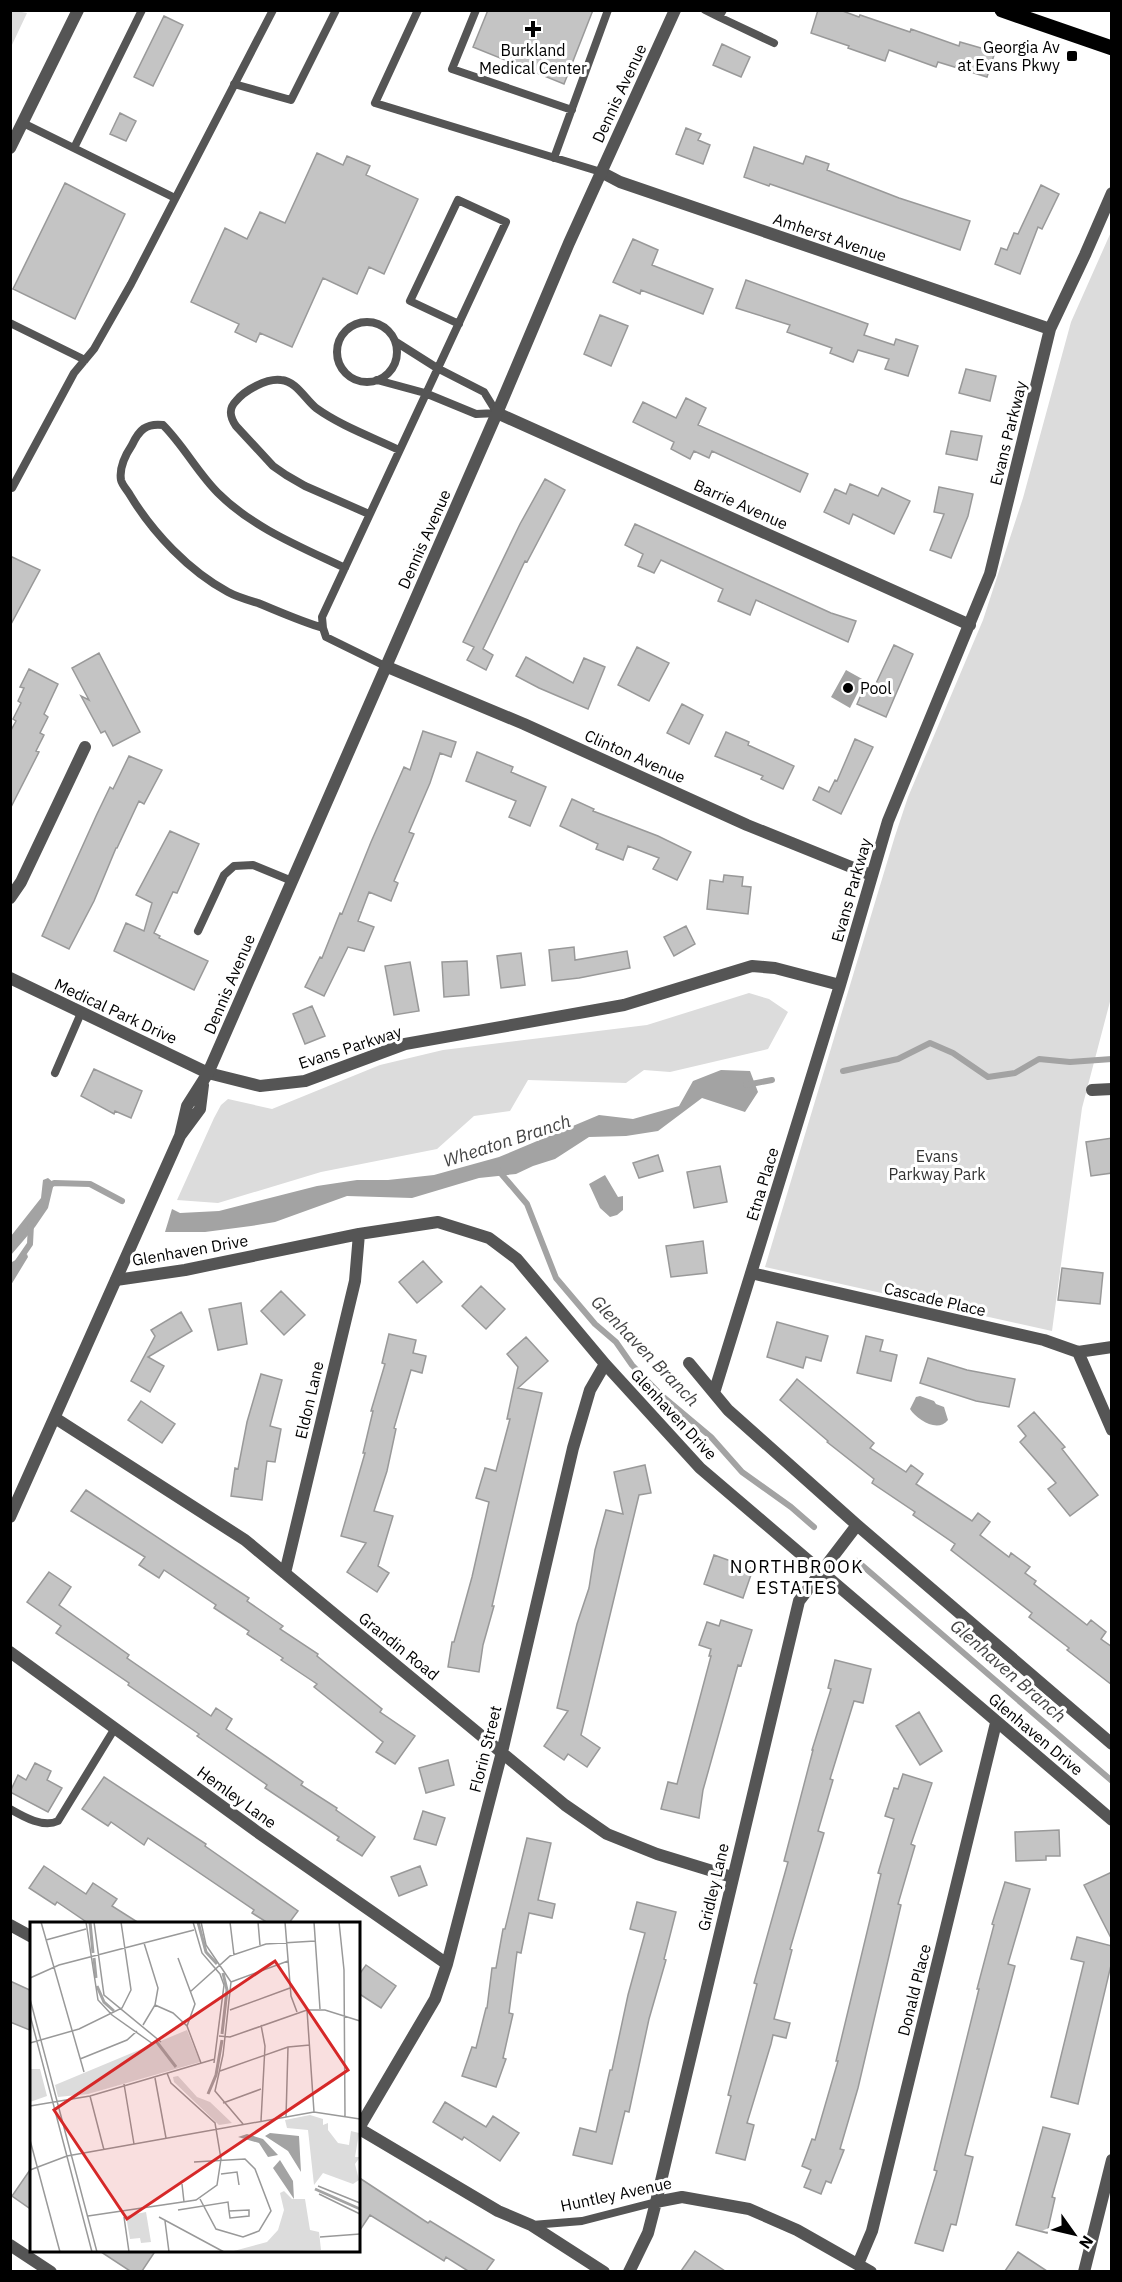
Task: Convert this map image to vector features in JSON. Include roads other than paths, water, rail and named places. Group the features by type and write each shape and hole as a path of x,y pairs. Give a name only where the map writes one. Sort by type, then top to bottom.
{"main road":[{"path":"1002,10 1112,48"}],"street":[{"path":"10,148 78,10"},
{"name":"Dennis Avenue","path":"10,1517 180,1136 200,1109 206,1077 601,172 675,10"},
{"name":"Amherst Avenue","path":"601,172 629,185 1050,329"},
{"name":"Evans Parkway","path":"206,1077 260,1086 305,1081 405,1044 624,1005 752,966 776,968 840,985 888,821 990,574 1050,329 1112,193"},
{"name":"Barrie Avenue","path":"497,413 970,626"},
{"name":"Clinton Avenue","path":"385,666 524,724 747,825 871,875"},
{"path":"10,898 21,882 85,747"},
{"name":"Medical Park Drive","path":"10,978 206,1077"},
{"name":"Etna Place","path":"714,1393 840,985"},
{"path":"1092,1090 1112,1089"},
{"name":"Glenhaven Drive","path":"116,1280 185,1270 359,1234 438,1222 489,1238 517,1259 605,1364 700,1468 1112,1820"},
{"name":"Eldon Lane","path":"285,1573 355,1281 359,1234"},
{"name":"Cascade Place","path":"751,1273 1044,1340 1078,1352 1112,1347"},
{"path":"1078,1352 1112,1430"},
{"name":"Florin Street","path":"360,2126 435,1999 447,1964 502,1752 573,1448 590,1390 605,1364"},
{"path":"689,1364 728,1410 857,1525 1112,1744"},
{"name":"Grandin Road","path":"55,1418 245,1540 564,1805 607,1834 657,1854 732,1877"},
{"name":"Gridley Lane","path":"629,2271 648,2233 656,2202 799,1600 857,1525"},
{"name":"Hemley Lane","path":"10,1652 256,1831 447,1964"},
{"name":"Donald Place","path":"858,2264 872,2231 996,1723"},
{"path":"10,1924 30,1936"},
{"path":"360,2129 498,2211 531,2226 604,2271"},
{"path":"1084,2271 1112,2160"},
{"name":"Huntley Avenue","path":"656,2202 682,2197 749,2209 797,2230 871,2271"},
{"path":"10,2245 51,2271"}],"lane":[{"path":"74,148 142,10"},
{"path":"10,488 12,489 74,373 94,349 273,10"},
{"path":"234,84 291,100 336,10"},
{"path":"418,10 375,103 601,172"},
{"path":"476,10 452,69 572,110"},
{"path":"554,158 608,10"},
{"path":"705,10 721,14 774,43"},
{"path":"23,123 175,198"},
{"path":"385,666 327,637 322,617 425,393 459,324 506,222 458,200 410,302 459,324"},
{"path":"367,322 385,327 396,342 437,368 484,392 497,413 476,414 425,393 377,380 358,381 343,370 337,352 343,334 358,323 367,322"},
{"path":"10,323 85,360"},
{"path":"377,380 385,376 396,361 396,342"},
{"path":"369,514 305,486 273,466 236,426 231,418 232,406 241,396 264,383 284,380 291,383 316,408 399,450"},
{"path":"323,628 288,617 229,592 201,574 175,550 141,513 122,481 122,470 136,436 142,428 152,423 163,425 218,494 237,510 259,526 345,568"},
{"path":"198,931 224,875 234,866 253,865 292,881"},
{"path":"55,1073 81,1013"},
{"path":"10,1809 42,1822 58,1821 115,1728"},
{"name":"Huntley Avenue","path":"531,2226 582,2221 656,2202"}],"waterway":[{"name":"Wheaton Branch","path":"843,1071 898,1059 930,1043 953,1053 988,1077 1015,1073 1039,1059 1070,1062 1112,1059"},
{"name":"Wheaton Branch","path":"746,1085 772,1080"},
{"name":"Glenhaven Branch","path":"498,1170 527,1204 556,1278 595,1324 616,1342 632,1365 661,1395 711,1437 742,1472 791,1507 814,1527"},
{"name":"Wheaton Branch","path":"49,1186 54,1183 90,1184 122,1201"},
{"name":"Wheaton Branch","path":"10,1273 30,1244 31,1224"},
{"name":"Glenhaven Branch","path":"857,1561 1112,1781"}],"place":[{"name":"Burkland Medical Center","path":"533,29"},
{"name":"Georgia Av at Evans Pkwy","path":"1072,56"},
{"name":"Pool","path":"848,688"}],"district":[{"name":"NORTHBROOK ESTATES","path":"797,1577"}],"park label":[{"name":"Evans Parkway Park","path":"937,1165"}]}
